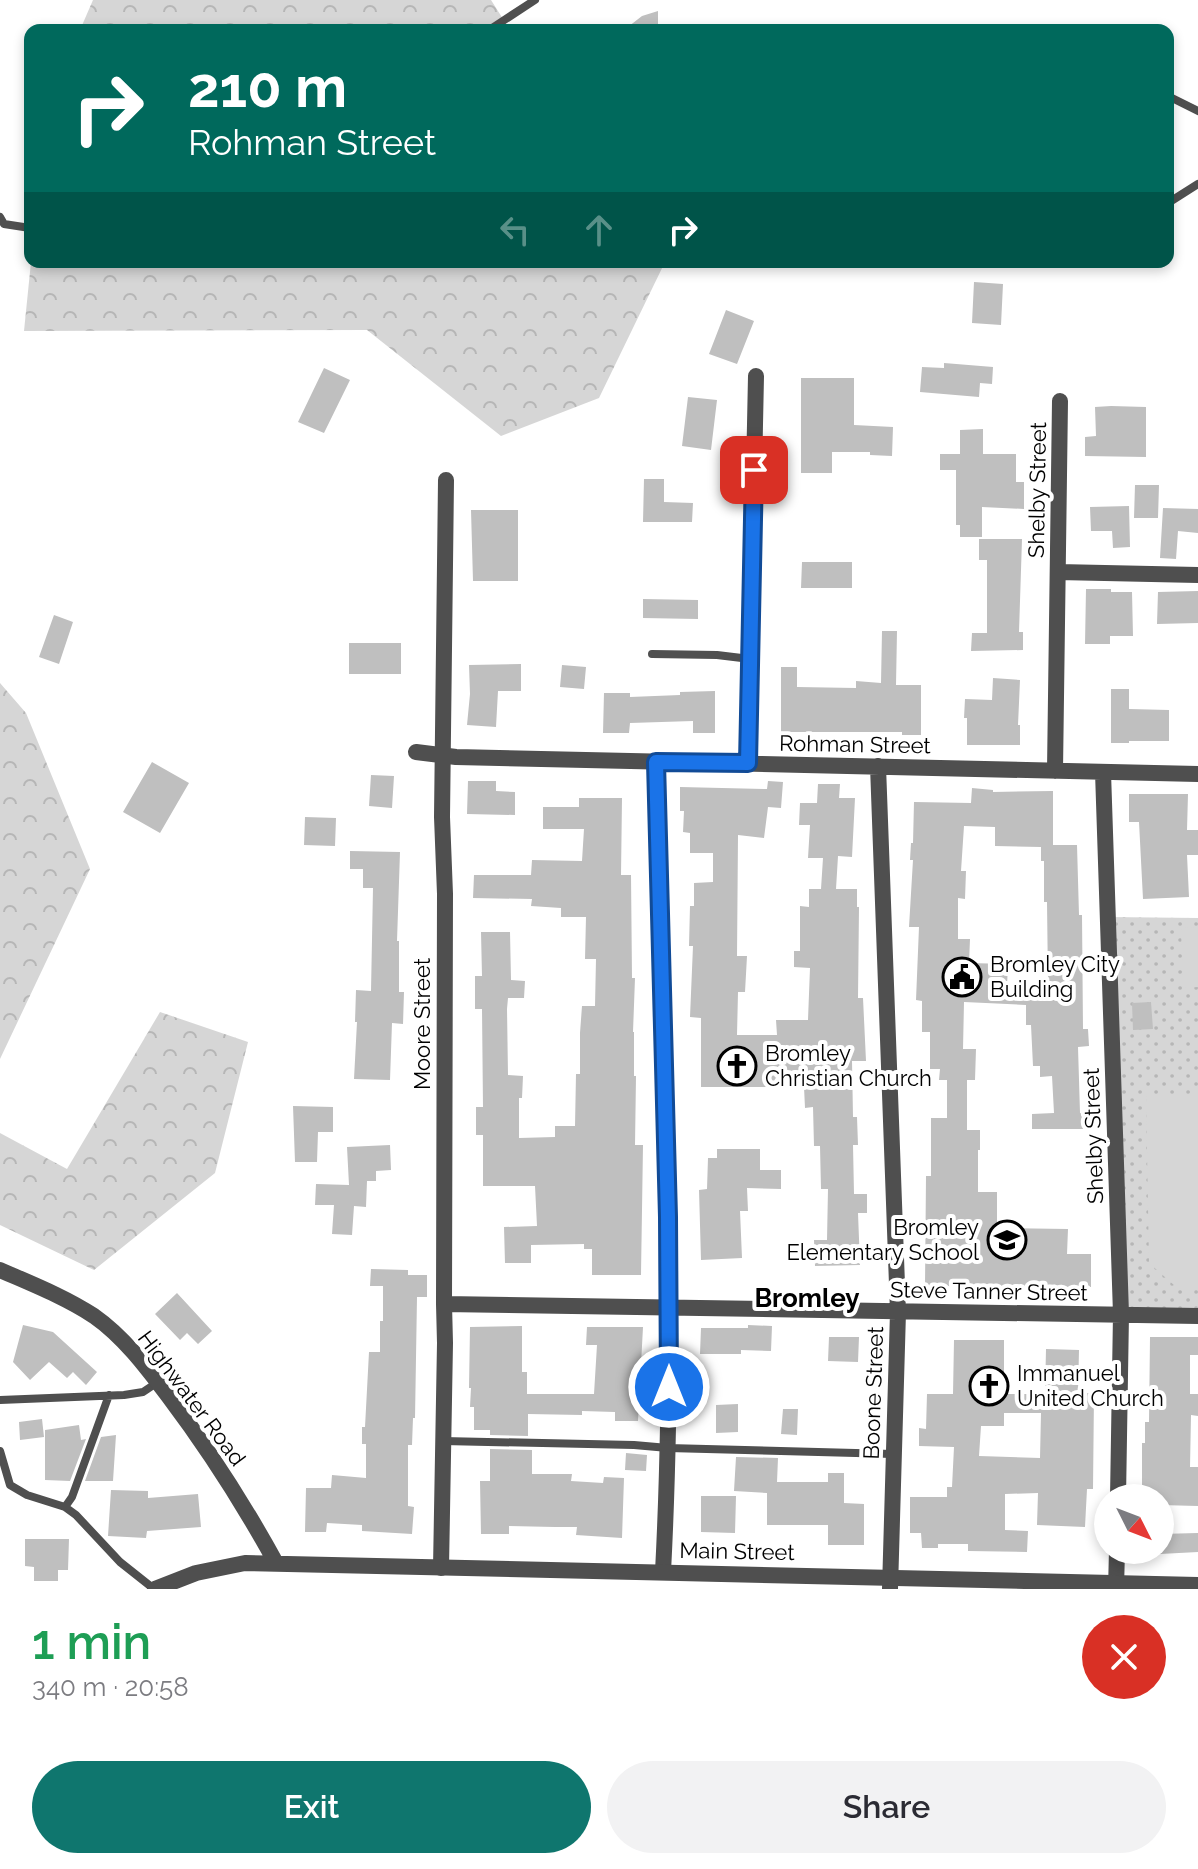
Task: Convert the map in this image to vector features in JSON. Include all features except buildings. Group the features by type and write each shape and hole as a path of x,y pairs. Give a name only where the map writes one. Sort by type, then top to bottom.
{"street":[{"path":"748,763 756,376"},
{"name":"Shelby Street","path":"1055,771 1060,401"},
{"name":"Moore Street","path":"441,1568 445,1343 446,480"},
{"path":"1058,572 1198,575"},
{"name":"Rohman Street","path":"416,752 656,762 1198,774"},
{"path":"656,762 670,1308 663,1572"},
{"name":"Boone Street","path":"878,766 898,1312 890,1583"},
{"name":"Shelby Street","path":"1103,772 1121,1314 1118,1484"},
{"name":"Highwater Road","path":"0,1270 51,1292 94,1317 125,1343 158,1382 216,1462 276,1563"},
{"name":"Steve Tanner Street","path":"444,1304 1198,1316"},
{"name":"Main Street","path":"154,1589 196,1573 245,1563 663,1572 890,1583 1198,1585"},
{"path":"1116,1586 1117,1564"}],"lane":[{"path":"498,24 535,0"},
{"path":"1174,99 1198,111"},
{"path":"1174,199 1198,184"},
{"path":"0,217 4,224 24,227"},
{"path":"652,654 750,659"},
{"path":"0,1400 143,1392 158,1382"},
{"path":"65,1507 72,1497 109,1395"},
{"path":"443,1441 893,1454"},
{"path":"0,1451 10,1485 27,1495 65,1507 120,1562 154,1589"}],"green space":[{"path":"93,0 491,0 506,24 83,24"},
{"path":"30,268 662,268 599,398 501,436 367,330 24,331"},
{"path":"0,683 26,713 90,869 0,1059"},
{"path":"1108,917 1198,918 1198,1316 1121,1314"},
{"path":"1198,927 1198,987 1183,988 1181,928"},
{"path":"160,1012 248,1042 215,1173 94,1270 0,1225 0,1133 67,1169"},
{"path":"1146,1095 1198,1095 1198,1287 1175,1286 1149,1263"}],"place":[{"name":"Bromley City Building","path":"962,977"},
{"name":"Bromley Christian Church","path":"737,1066"},
{"name":"Bromley Elementary School","path":"1007,1240"},
{"name":"Immanuel United Church","path":"989,1386"}],"district":[{"name":"Bromley","path":"807,1298"}],"route":[{"path":"669,1387 670,1308 656,762 748,763 754,470"}]}
